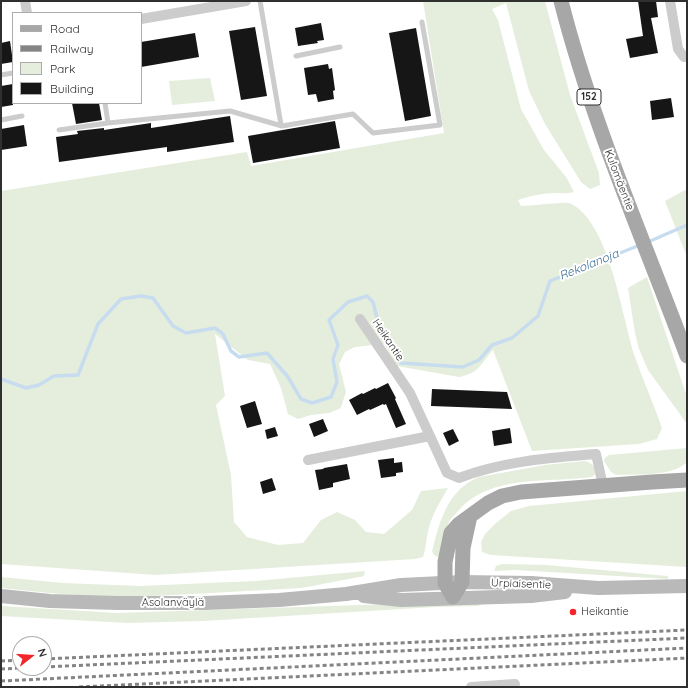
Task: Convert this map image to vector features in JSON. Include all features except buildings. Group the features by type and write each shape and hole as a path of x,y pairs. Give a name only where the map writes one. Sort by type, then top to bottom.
{"main road":[{"name":"Kulomäentie","path":"561,1 581,74 623,192 687,356"},
{"path":"470,516 463,548 462,582 453,597 445,583 445,558 451,534 459,524 470,516 488,503 502,496 521,492 682,479"},
{"name":"Urpiaisentie","path":"445,583 531,583 598,588"},
{"name":"Asolanväylä","path":"1,596 50,601 205,603 272,600 346,594 401,585 445,583"},
{"name":"Urpiaisentie","path":"453,597 489,598 530,596 598,588 687,586"},
{"name":"Asolanväylä","path":"346,594 401,600 453,597"}],"street":[{"path":"25,1 27,12"},
{"path":"142,19 246,1"},
{"path":"670,1 678,49 684,57 687,56"},
{"name":"Heikantie","path":"360,319 410,393 447,473 452,477 459,478 496,466 529,460 596,454 603,486"},
{"path":"308,460 430,436"},
{"path":"471,687 515,684"}],"lane":[{"path":"260,1 281,125"},
{"path":"59,130 108,123 230,111 281,125 353,114 373,133 440,126 422,22"},
{"path":"296,56 340,47"},
{"path":"1,75 12,73"},
{"path":"105,104 108,123"},
{"path":"1,120 22,116"}],"green space":[{"path":"423,1 545,1 570,95 599,173 600,185 590,189 581,182 545,124 529,91 506,3 492,9 498,20 521,109 544,150 566,177 574,192 541,194 518,200 521,206 569,203 583,213 595,229 612,272 635,357 662,428 657,439 639,444 532,451 493,350 476,370 459,377 397,366 384,344 355,347 345,352 339,364 346,392 341,407 329,413 311,415 298,419 288,414 281,388 270,364 248,360 215,334 225,396 216,405 231,475 234,522 247,537 278,545 303,543 321,520 337,512 355,520 366,532 384,534 412,510 421,491 448,488 431,520 423,557 415,559 156,575 1,564 1,191 247,152 251,166 444,133"},
{"path":"210,78 215,101 172,105 169,81"},
{"path":"687,189 687,257 665,201"},
{"path":"647,277 687,397 687,424 648,370 639,349 628,288"},
{"path":"687,448 687,462 681,467 653,474 616,475 611,472 604,461 609,455"},
{"path":"585,461 595,468 596,473 592,477 521,482 487,490 472,498 449,522 440,558 434,555 432,551 439,526 447,506 460,489 469,482 479,477 545,465"},
{"path":"687,491 687,567 491,555 482,552 481,542 485,534 511,511 529,506"},
{"path":"502,564 547,565 668,576 668,579 515,570 494,571 496,566"},
{"path":"365,571 364,576 302,588 155,596 92,596 1,588 1,577 63,583 140,586 255,581"},
{"path":"420,603 483,604 477,606 435,607 203,621 128,623 1,616 1,606 117,613"}],"waterway":[{"name":"Rekolanoja","path":"648,242 687,225"},
{"name":"Rekolanoja","path":"1,379 26,388 39,385 54,376 78,375 98,324 121,299 141,296 153,298 173,326 186,333 215,328 223,334 231,351 239,357 267,353 288,377 301,399 312,403 331,397 337,382 333,359 338,345 329,320 348,302 367,296 373,302 380,330 401,363 463,367 479,360 492,345 512,338 538,316 550,281 640,245"}],"railway":[{"path":"52,659 687,630"},
{"path":"52,667 687,638"},
{"path":"1,681 687,648"},
{"path":"79,687 687,658"},
{"path":"1,661 12,660"},
{"path":"1,669 12,668"}],"place":[{"name":"Heikantie","path":"573,612"}]}
